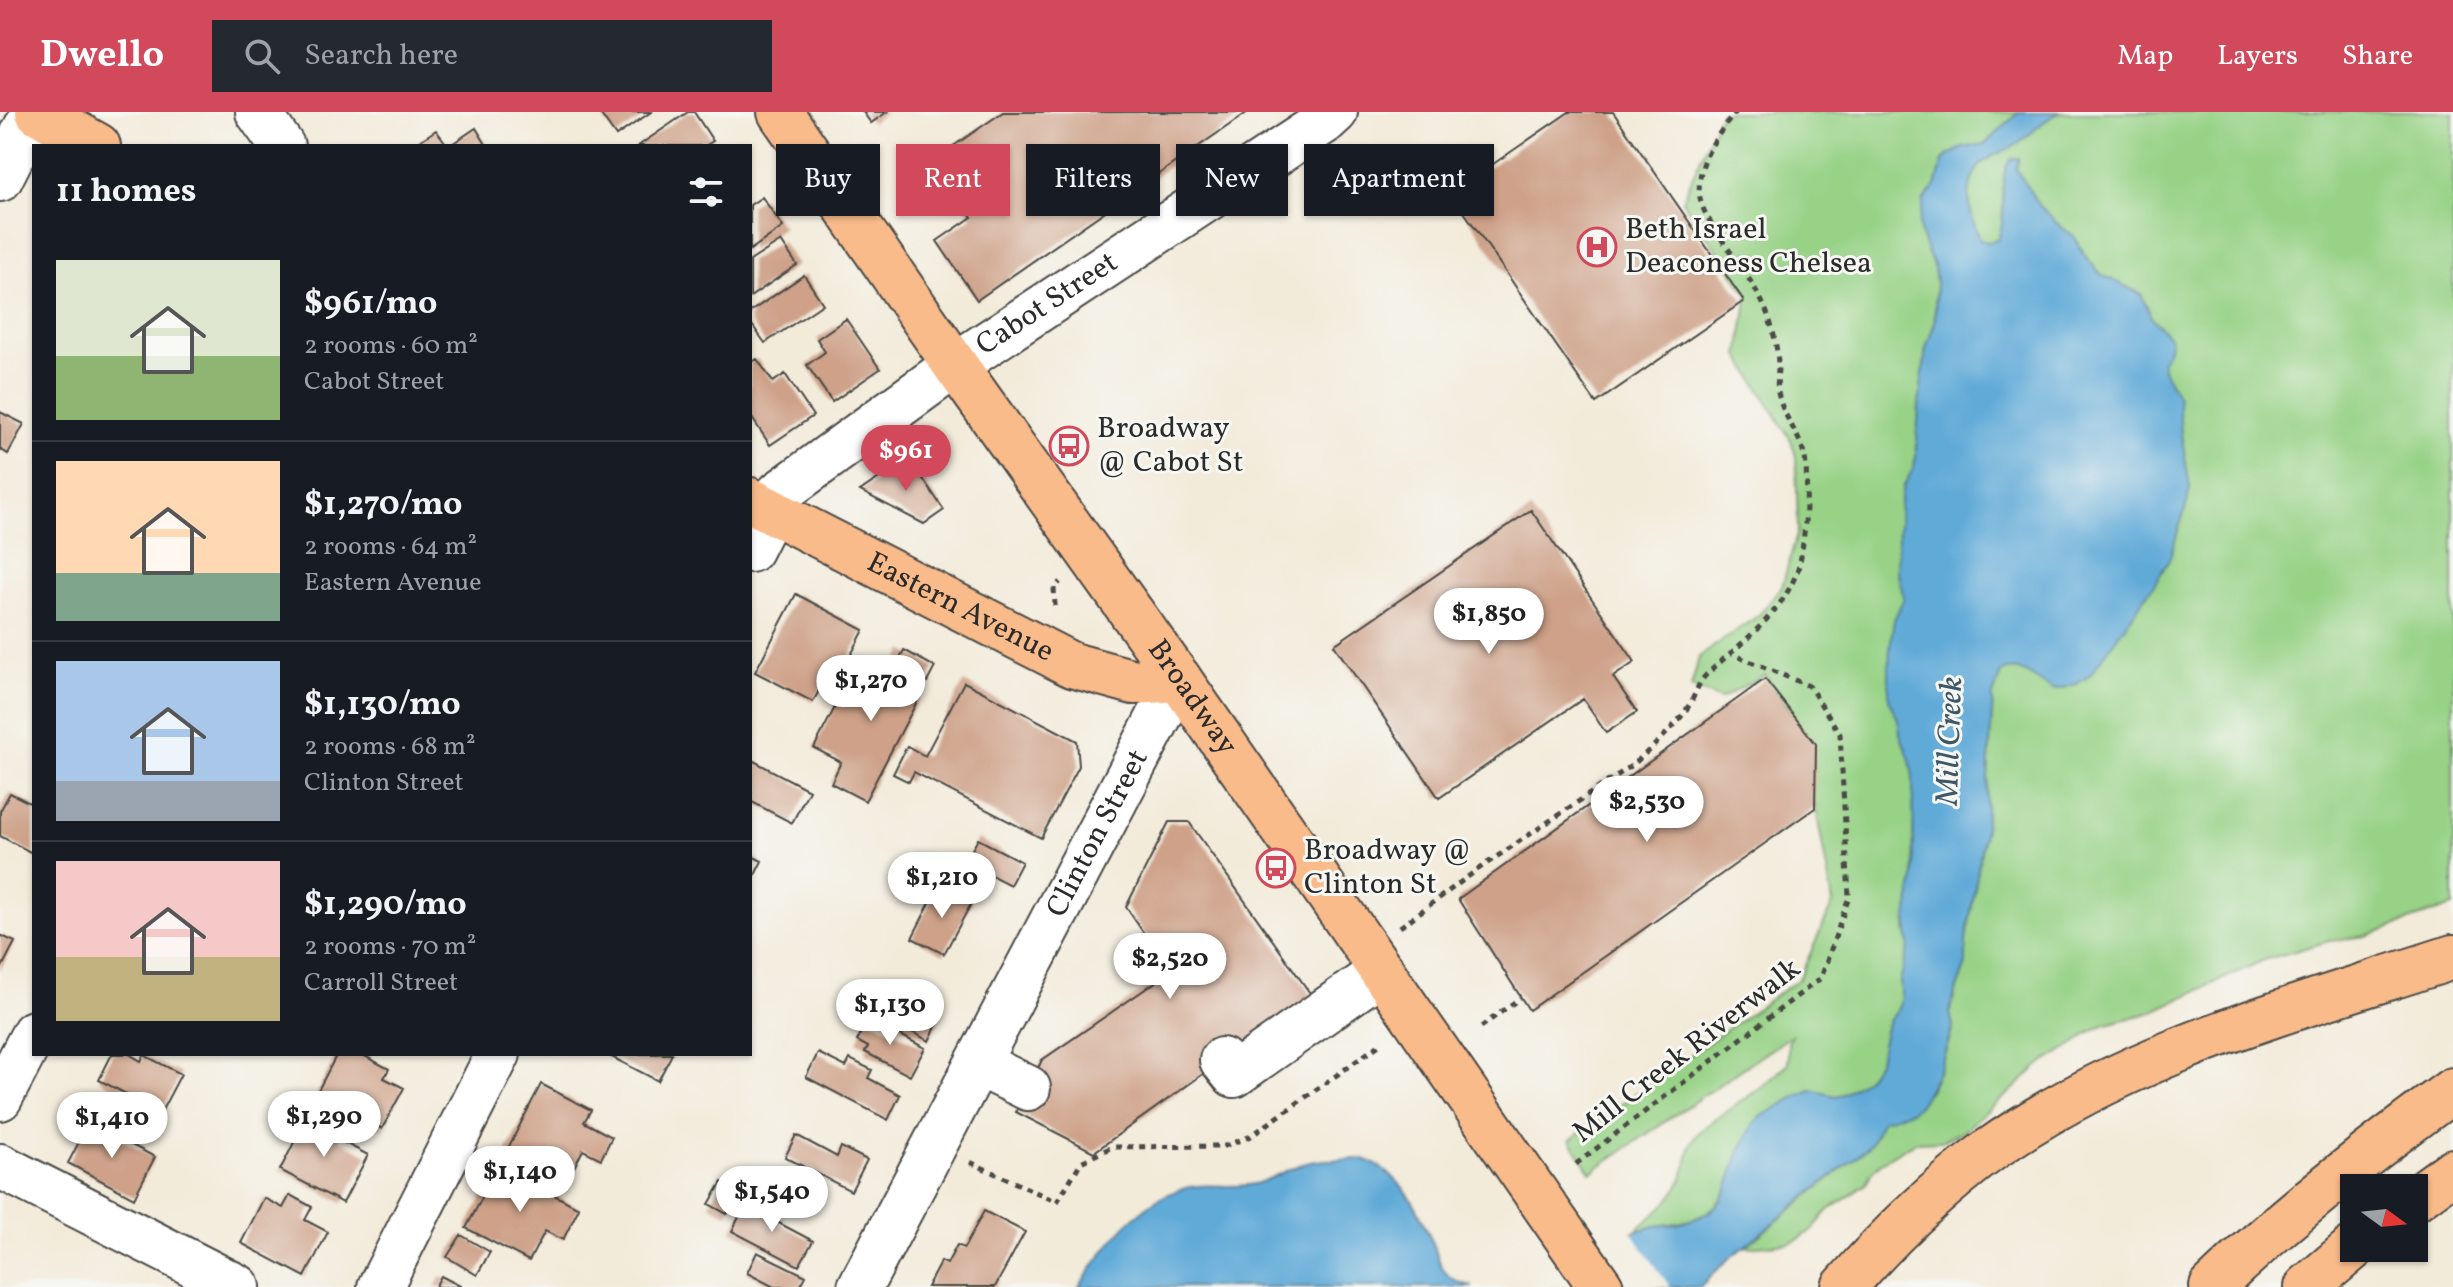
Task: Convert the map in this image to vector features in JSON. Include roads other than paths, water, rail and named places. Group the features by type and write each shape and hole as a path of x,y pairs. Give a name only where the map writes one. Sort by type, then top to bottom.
{"main road":[{"path":"36,112 94,144"},
{"name":"Broadway","path":"780,112 1601,1287"},
{"name":"Eastern Avenue","path":"760,506 1072,665 1134,682 1179,679"},
{"path":"1844,1287 1890,1237 1950,1182 1991,1150 2066,1102 2197,1042 2453,957"},
{"path":"2212,1287 2306,1203 2453,1090"},
{"path":"2428,1191 2453,1171"},
{"path":"2307,1287 2340,1259"}],"street":[{"path":"0,179 36,112"},
{"path":"258,112 281,144"},
{"name":"Cabot Street","path":"752,541 760,506 955,365 1325,115"},
{"name":"Clinton Street","path":"860,1287 1179,679"},
{"path":"1222,1060 1234,1075 1375,961"},
{"path":"0,1098 32,1037"},
{"path":"380,1287 497,1056"},
{"path":"982,1058 1028,1088"},
{"path":"0,1166 238,1287"},
{"path":"2428,1196 2453,1185"}],"water":[{"name":"Mill Creek","path":"2019,112 2062,112 1979,167 1970,185 1969,196 1976,229 1980,239 1987,242 1997,240 2001,230 2006,167 2011,159 2019,158 2016,169 2039,205 2074,236 2088,260 2102,275 2141,294 2152,318 2171,339 2162,360 2163,369 2178,397 2190,487 2170,557 2090,675 2077,684 2054,690 2022,671 2001,673 1993,696 1985,828 1966,941 1966,964 1951,1005 1953,1026 1939,1070 1921,1102 1911,1111 1882,1120 1865,1150 1726,1261 1700,1287 1553,1287 1634,1232 1678,1224 1712,1210 1727,1190 1739,1153 1759,1118 1811,1090 1836,1096 1843,1094 1866,1079 1879,1060 1885,1031 1902,999 1900,981 1909,947 1907,918 1914,878 1913,777 1898,719 1889,700 1889,667 1894,620 1904,598 1897,570 1900,502 1916,457 1926,348 1935,322 1934,268 1919,223 1924,200 1936,186 1943,161 1948,155 1963,148 1985,144"},
{"path":"1364,1159 1389,1174 1408,1194 1447,1274 1473,1287 1079,1287 1128,1223 1143,1210 1178,1190 1197,1186 1250,1185 1310,1162"}],"place":[{"name":"Beth Israel Deaconess Chelsea","path":"1597,247"},
{"name":"Broadway @ Cabot St","path":"1069,446"},
{"name":"Broadway @ Clinton St","path":"1276,868"}]}
